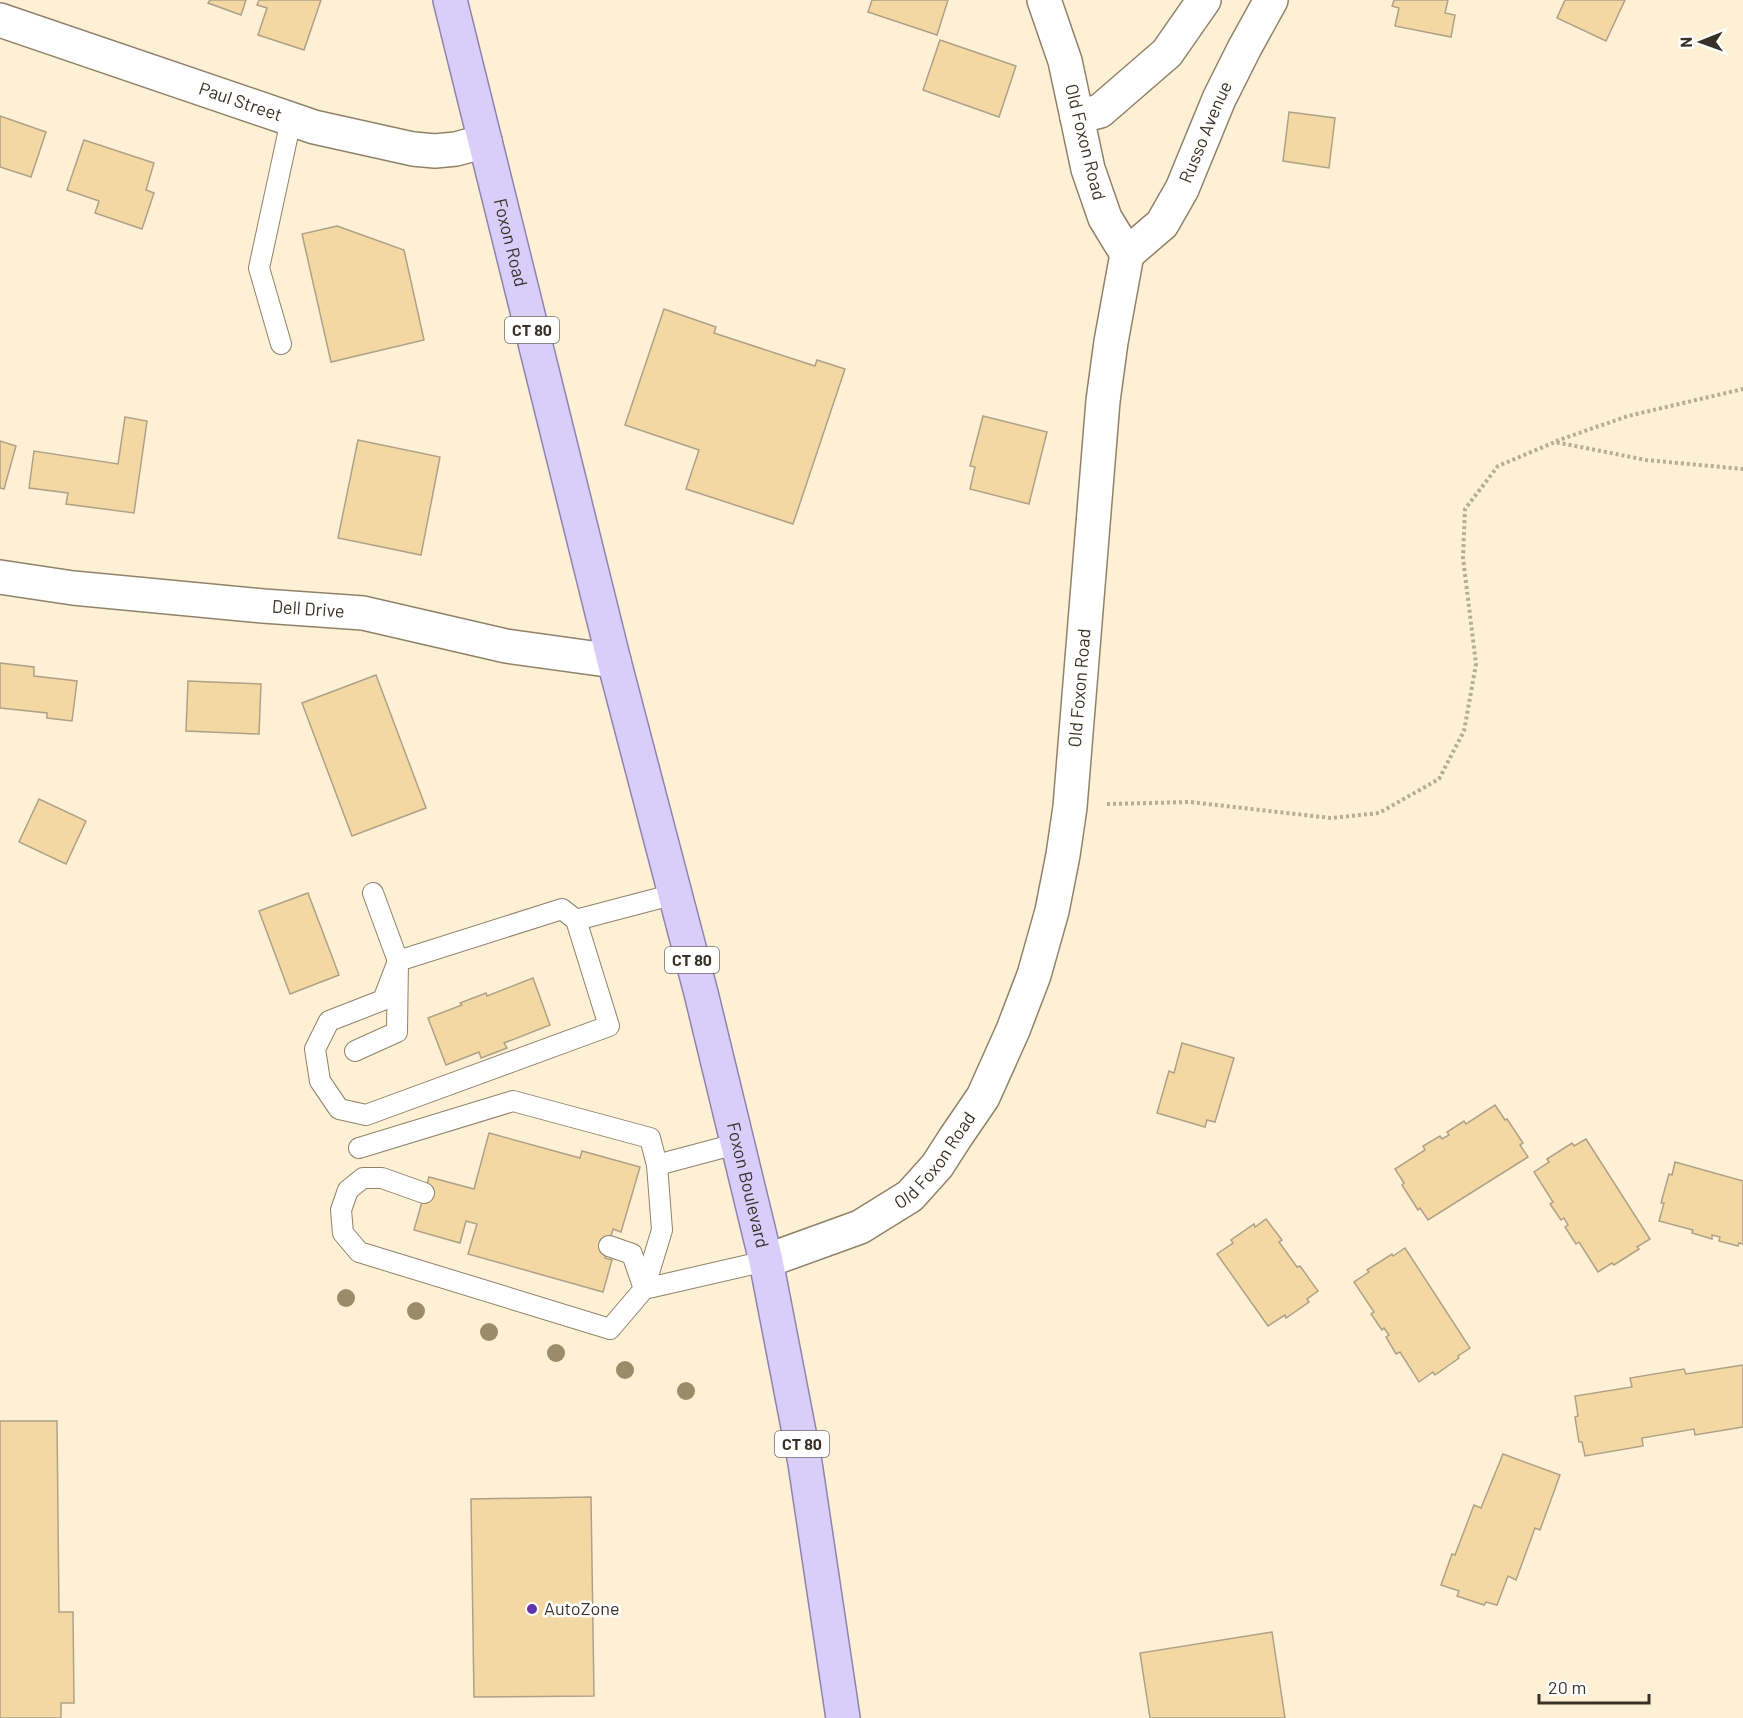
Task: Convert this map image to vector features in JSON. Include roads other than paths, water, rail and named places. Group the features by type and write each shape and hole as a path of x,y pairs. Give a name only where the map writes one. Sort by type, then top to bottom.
{"main road":[{"name":"Foxon Road","path":"450,0 614,661"},
{"name":"Foxon Boulevard","path":"614,661 701,993 766,1262 805,1463 843,1718"}],"street":[{"name":"Old Foxon Road","path":"766,1262 860,1227 910,1196 937,1166 983,1098 1034,975 1052,911 1064,855 1070,807 1102,401 1127,254 1105,218 1088,169 1065,61 1044,0"},
{"path":"1077,117 1100,111 1167,53 1204,0"},
{"name":"Russo Avenue","path":"1127,254 1162,224 1182,189 1219,99 1270,0"},
{"name":"Paul Street","path":"0,20 314,127 413,149 435,151 456,149 485,141"},
{"name":"Dell Drive","path":"0,577 73,588 363,613 506,646 614,661"}],"lane":[{"path":"281,344 259,268 291,120"},
{"path":"355,1051 397,1032 398,961 373,893"},
{"path":"576,920 675,894"},
{"path":"562,909 576,920 609,1026 366,1115 339,1109 320,1081 315,1049 329,1021 383,1000 398,961 562,909"},
{"path":"359,1148 513,1101 650,1138 657,1165 662,1230 644,1289 610,1329 359,1252 343,1233 341,1209 348,1190 363,1178 382,1178 424,1193"},
{"path":"657,1165 736,1144"},
{"path":"609,1246 632,1254 644,1289"},
{"path":"644,1289 766,1262"}],"place":[{"name":"AutoZone","path":"532,1609"}]}
